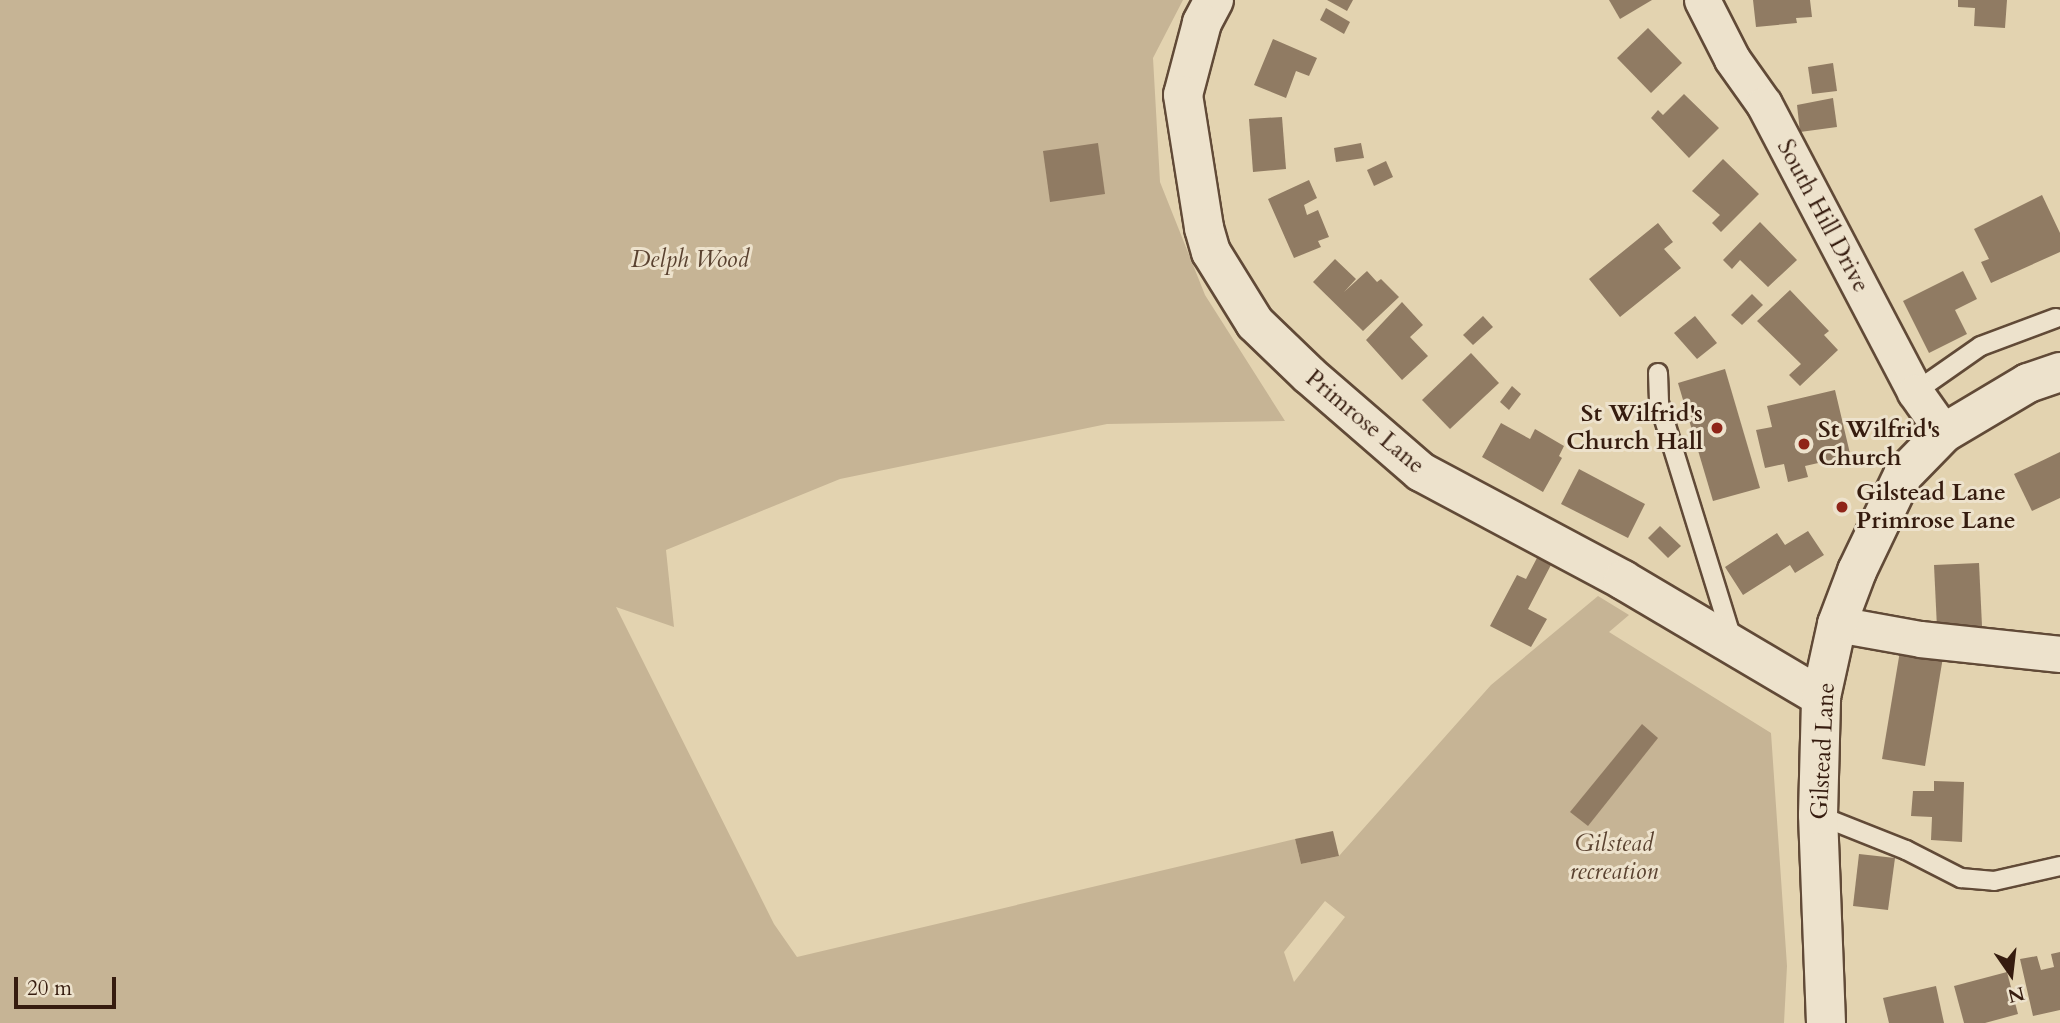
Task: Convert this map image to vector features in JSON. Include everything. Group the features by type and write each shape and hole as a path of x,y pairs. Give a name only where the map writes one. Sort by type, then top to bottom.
{"street":[{"name":"Primrose Lane","path":"1214,0 1202,23 1183,95 1204,228 1211,252 1255,323 1309,375 1421,472 1623,580 1821,697"},
{"name":"South Hill Drive","path":"1702,0 1732,59 1764,104 1915,392 1944,433"},
{"name":"Gilstead Lane","path":"1826,1023 1818,815 1821,697 1837,624 1857,571 1903,475 1944,433 2028,383 2060,372"},
{"path":"1837,624 1920,639 2060,654"}],"lane":[{"path":"1915,392 1981,346 2056,318"},
{"path":"1658,373 1659,403 1734,646"},
{"path":"1818,815 1906,850 1961,878 1994,881 2060,866"}],"green space":[{"path":"0,0 1183,0 1153,58 1160,182 1205,295 1285,421 1107,424 840,479 666,550 674,627 616,607 774,924 797,957 1295,839 1301,864 1339,856 1491,685 1598,596 1629,615 1609,632 1771,733 1787,966 1784,1023 0,1023","holes":["1325,901 1345,917 1294,982 1284,952"]}],"building":[{"path":"1327,0 1353,0 1347,11"},
{"path":"1609,0 1652,0 1620,19"},
{"path":"1753,0 1810,0 1812,17 1796,18 1797,23 1756,27"},
{"path":"1958,0 2007,0 2005,28 1974,26 1975,8 1958,7"},
{"path":"1326,8 1350,22 1344,34 1320,20"},
{"path":"1648,28 1682,63 1651,93 1617,58"},
{"path":"1273,39 1317,58 1309,76 1296,71 1286,98 1254,85"},
{"path":"1833,63 1837,91 1812,94 1808,67"},
{"path":"1684,94 1719,128 1689,158 1651,118 1658,110 1663,115"},
{"path":"1833,98 1837,127 1800,132 1797,105"},
{"path":"1282,117 1286,169 1253,172 1249,119"},
{"path":"1098,143 1105,194 1050,202 1043,151"},
{"path":"1361,143 1364,158 1336,162 1334,148"},
{"path":"1723,159 1759,194 1721,232 1712,223 1720,215 1692,191"},
{"path":"1386,161 1393,177 1374,186 1367,170"},
{"path":"1309,180 1317,198 1304,205 1307,215 1318,210 1329,237 1318,241 1321,247 1294,258 1268,199"},
{"path":"2042,195 2060,233 2060,252 1991,283 1981,262 1989,259 1974,229"},
{"path":"1760,222 1797,260 1768,287 1740,260 1732,269 1723,260"},
{"path":"1658,223 1673,242 1664,249 1681,268 1620,317 1589,279"},
{"path":"1335,259 1356,279 1344,292 1367,271 1377,282 1381,279 1399,297 1363,331 1313,282"},
{"path":"1963,271 1977,299 1955,310 1967,334 1929,353 1903,301"},
{"path":"1790,290 1829,331 1824,335 1838,350 1800,386 1789,375 1801,364 1757,321"},
{"path":"1752,294 1763,305 1742,325 1731,315"},
{"path":"1402,302 1423,325 1410,337 1428,356 1402,380 1366,340"},
{"path":"1483,316 1493,327 1473,345 1463,335"},
{"path":"1695,316 1717,343 1697,359 1674,333"},
{"path":"1471,353 1499,383 1450,429 1422,400"},
{"name":"St Wilfrid's Church Hall","path":"1725,369 1760,488 1713,501 1678,383"},
{"path":"1512,386 1521,394 1509,410 1500,402"},
{"name":"St Wilfrid's Church","path":"1835,390 1852,462 1837,465 1836,459 1805,466 1808,477 1788,482 1784,464 1765,468 1756,430 1772,427 1767,406"},
{"path":"1501,423 1530,439 1535,429 1564,446 1559,456 1562,458 1543,492 1482,457"},
{"path":"2060,452 2060,498 2032,511 2014,474"},
{"path":"1579,469 1645,504 1628,538 1561,504"},
{"path":"1660,526 1681,546 1668,558 1648,538"},
{"path":"1808,531 1824,555 1795,573 1790,565 1743,595 1725,567 1777,533 1785,545"},
{"path":"1538,556 1552,563 1528,609 1547,619 1531,647 1490,626 1517,575 1526,579"},
{"path":"1979,563 1982,626 1937,628 1934,565"},
{"path":"1900,651 1943,657 1925,766 1882,759"},
{"path":"1642,724 1658,738 1588,826 1570,812"},
{"path":"1934,781 1964,782 1962,842 1931,840 1932,817 1911,816 1913,791 1934,791"},
{"path":"1333,831 1339,856 1301,864 1295,839"},
{"path":"1859,854 1895,858 1888,910 1853,906"},
{"path":"2060,952 2060,1010 2033,1016 2020,959 2037,956 2041,970 2054,967 2051,954"},
{"path":"2007,972 2018,1014 1985,1023 1964,1023 1954,986"},
{"path":"1936,986 1944,1023 1889,1023 1883,998"}],"place":[{"name":"St Wilfrid's Church Hall","path":"1717,428"},
{"name":"St Wilfrid's Church","path":"1804,444"},
{"name":"Gilstead Lane Primrose Lane","path":"1842,507"}],"park label":[{"name":"Delph Wood","path":"690,260"},
{"name":"Gilstead recreation","path":"1614,858"}]}
